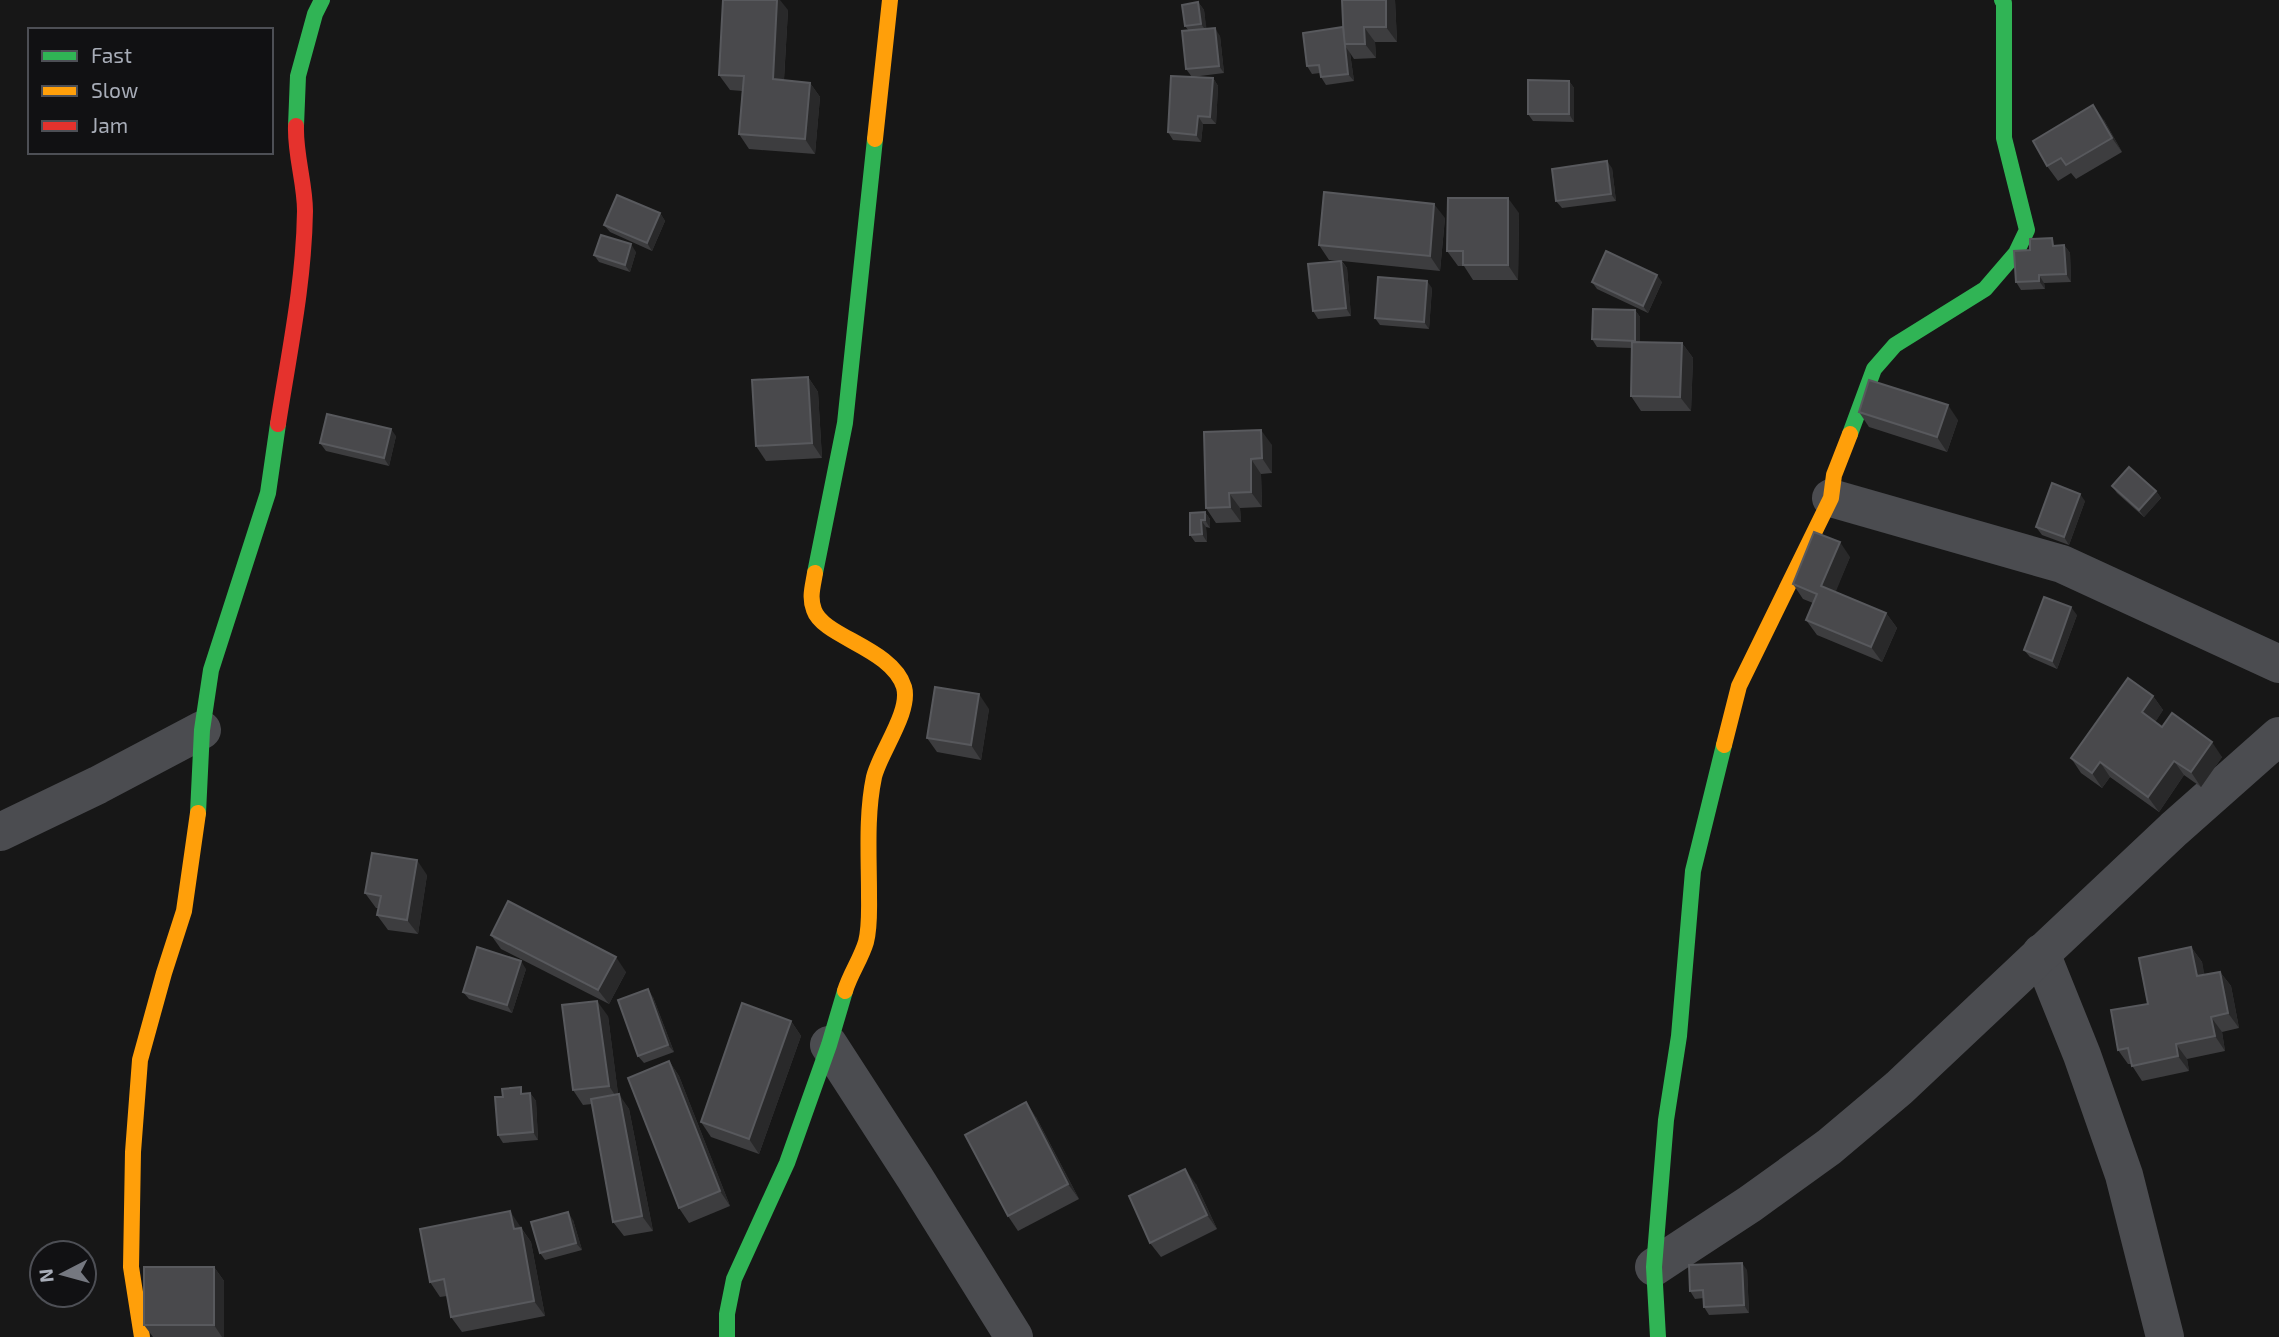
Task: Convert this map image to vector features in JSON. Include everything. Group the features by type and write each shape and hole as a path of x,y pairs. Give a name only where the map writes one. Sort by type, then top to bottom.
{"street":[{"path":"142,1337 131,1267 133,1152 140,1059 163,973 184,911 200,801 202,730 211,670 268,493 302,268 305,208 296,139 298,76 315,14 322,0"},
{"path":"727,1337 727,1314 734,1279 787,1163 848,981 866,941 870,800 875,774 903,708 905,691 899,674 867,648 824,624 814,612 811,595 845,423 890,0"},
{"path":"1658,1337 1654,1267 1666,1120 1679,1036 1693,870 1739,686 1831,498 1834,475 1874,369 1895,345 1985,289 2016,253 2027,230 2004,138 2003,0"},
{"path":"1831,498 2062,564 2279,664"},
{"path":"0,832 98,785 202,730"},
{"path":"1654,1267 1750,1204 1829,1147 1899,1088 2174,829 2279,736"},
{"path":"2041,953 2082,1055 2124,1175 2165,1337"},
{"path":"828,1045 1014,1337"}],"building":[{"path":"723,0 777,0 773,79 810,83 805,139 739,134 744,76 719,75"},
{"path":"1342,0 1386,0 1386,27 1364,27 1365,44 1344,44"},
{"path":"1198,2 1201,24 1185,26 1182,5"},
{"path":"1343,27 1348,74 1321,77 1319,65 1307,66 1303,33"},
{"path":"1215,28 1219,66 1186,69 1182,31"},
{"path":"1171,76 1213,78 1210,117 1198,116 1196,135 1168,132"},
{"path":"1528,80 1569,81 1569,114 1528,114"},
{"path":"2093,105 2112,138 2066,165 2061,158 2047,166 2033,141"},
{"path":"1607,161 1611,194 1556,201 1552,169"},
{"path":"1324,192 1434,204 1430,256 1319,245"},
{"path":"617,195 660,213 647,243 604,225"},
{"path":"1448,198 1508,198 1508,265 1463,265 1463,251 1447,251"},
{"path":"601,235 631,244 625,265 594,255"},
{"path":"2052,238 2053,246 2064,245 2066,274 2039,275 2039,281 2016,282 2014,251 2030,250 2030,239"},
{"path":"1606,251 1657,275 1643,306 1592,282"},
{"path":"1341,261 1346,308 1313,311 1308,264"},
{"path":"1378,277 1427,281 1424,322 1375,318"},
{"path":"1593,309 1635,310 1635,341 1592,339"},
{"path":"1632,342 1682,343 1680,397 1631,396"},
{"path":"808,377 812,443 756,446 752,380"},
{"path":"1869,380 1948,405 1937,437 1859,412"},
{"path":"327,414 391,429 384,458 320,443"},
{"path":"1261,430 1262,458 1251,459 1251,492 1229,493 1230,507 1206,508 1204,432"},
{"path":"2129,467 2156,491 2139,510 2112,486"},
{"path":"2052,483 2080,494 2064,537 2036,527"},
{"path":"1205,512 1205,520 1201,520 1202,534 1190,535 1190,513"},
{"path":"1814,532 1840,542 1821,586 1886,613 1871,647 1806,620 1817,594 1793,584"},
{"path":"2044,597 2071,607 2052,661 2024,650"},
{"path":"2128,678 2153,696 2142,712 2162,727 2172,713 2212,742 2191,772 2174,761 2148,797 2100,762 2092,773 2071,758"},
{"path":"935,687 979,694 971,745 927,738"},
{"path":"372,853 417,860 407,920 377,915 381,896 365,893"},
{"path":"508,901 616,957 598,990 491,935"},
{"path":"477,947 521,961 507,1005 463,992"},
{"path":"2191,947 2197,976 2220,972 2228,1013 2211,1017 2215,1036 2176,1044 2178,1056 2132,1066 2128,1048 2118,1050 2111,1010 2148,1004 2139,958"},
{"path":"648,989 668,1045 638,1056 618,1000"},
{"path":"597,1001 609,1086 573,1090 562,1005"},
{"path":"742,1003 791,1021 749,1139 701,1122"},
{"path":"669,1061 720,1191 679,1208 628,1078"},
{"path":"521,1087 521,1094 530,1093 533,1132 498,1135 495,1097 503,1097 502,1089"},
{"path":"619,1094 642,1216 613,1222 591,1099"},
{"path":"1026,1102 1068,1184 1008,1216 965,1135"},
{"path":"1185,1169 1207,1215 1150,1243 1129,1196"},
{"path":"510,1211 514,1229 521,1228 534,1301 451,1317 444,1279 430,1282 420,1229"},
{"path":"568,1212 576,1243 540,1253 531,1222"},
{"path":"1742,1263 1744,1305 1704,1307 1703,1290 1690,1291 1689,1265"},
{"path":"144,1267 214,1267 214,1325 144,1325"}],"traffic: fast":[{"path":"296,126 298,76 315,14 322,0"},
{"path":"1850,434 1874,369 1895,345 1985,289 2016,253 2027,230 2004,138 2002,0"},
{"path":"815,573 845,423 875,139"},
{"path":"198,813 202,730 211,670 268,493 278,424"},
{"path":"1658,1337 1654,1267 1666,1120 1679,1036 1693,871 1724,745"},
{"path":"727,1337 727,1314 734,1279 787,1163 845,991"}],"traffic: slow":[{"path":"875,139 890,0"},
{"path":"1724,745 1739,686 1831,498 1834,475 1850,434"},
{"path":"815,573 812,601 820,619 886,662 897,674 904,687 905,697 899,720 877,767 871,791 868,930 864,948 845,991"},
{"path":"142,1337 131,1267 133,1152 140,1060 184,911 198,813"}],"traffic: jam":[{"path":"278,424 295,318 304,238 305,200 296,126"}]}
